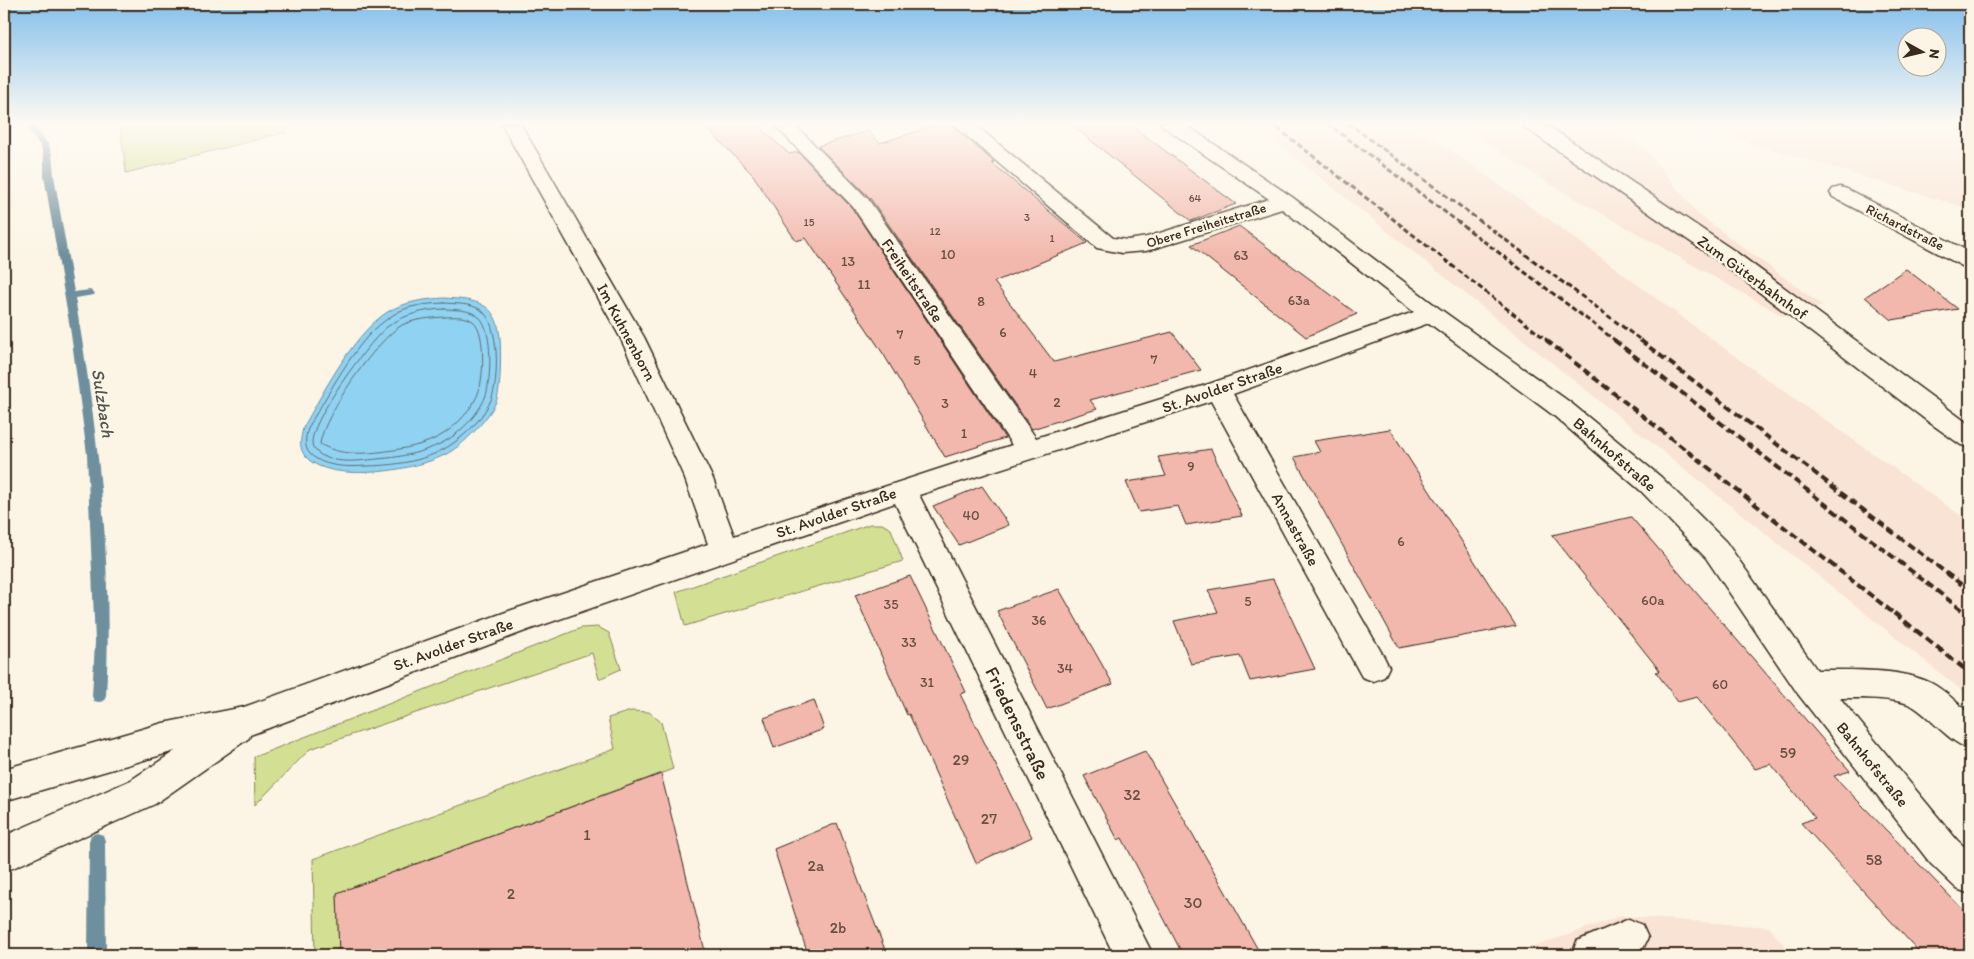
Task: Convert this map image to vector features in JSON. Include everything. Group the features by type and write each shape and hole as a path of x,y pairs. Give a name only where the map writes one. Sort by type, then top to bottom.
{"street":[{"name":"Im Kuhnenborn","path":"536,168 632,337 699,479 726,550"},
{"name":"Freiheitstraße","path":"826,168 861,204 1028,450"},
{"name":"Obere Freiheitstraße","path":"1015,168 1104,243 1118,247 1135,247 1152,243 1285,201"},
{"name":"Bahnhofstraße","path":"1236,168 1285,201 1432,314 1562,409 1651,484 1716,550 1809,684 1944,852 1970,876"},
{"name":"Zum Güterbahnhof","path":"1597,168 1728,257 1935,414 1970,438"},
{"name":"Richardstraße","path":"1840,193 1970,261"},
{"name":"St. Avolder Straße","path":"4,785 163,738 244,722 517,621 902,490 1218,390 1432,314"},
{"name":"Annastraße","path":"1218,390 1373,667"},
{"name":"Friedensstraße","path":"902,490 1134,955"},
{"path":"1809,684 1877,684 1921,693 1970,734"},
{"name":"St. Avolder Straße","path":"4,854 143,792 244,722"},
{"path":"1591,955 1629,938"}],"shaded area":[{"path":"1308,168 1475,168 1565,231 1740,360 1970,522 1970,697"},
{"path":"1524,168 1661,168 1698,214 1823,306 1783,316"},
{"path":"1832,168 1970,168 1970,209"},
{"path":"1621,916 1769,927 1792,955 1511,955"}],"green space":[{"path":"125,168 147,168 126,173"},
{"path":"870,524 882,524 891,529 903,561 685,626 676,592"},
{"path":"598,627 609,633 621,669 599,679 592,653 310,749 255,805 254,757 581,628"},
{"path":"631,711 649,712 661,722 673,769 337,893 339,955 315,955 313,859 615,749 608,718"}],"water":[{"path":"444,298 465,300 482,305 494,316 498,326 501,352 497,399 490,412 472,434 459,446 440,457 401,469 355,473 334,471 317,465 305,456 301,446 303,428 331,379 355,344 368,329 381,316 395,308 419,301"}],"building":[{"path":"746,168 813,168 852,208 1005,438 945,457 884,355 806,238 796,241 753,175"},
{"path":"840,168 998,168 1087,243 994,282 1054,362 1172,332 1201,370 1090,400 1097,409 1032,429 870,198"},
{"path":"1125,168 1188,168 1236,204 1191,221"},
{"path":"1239,226 1357,314 1306,337 1191,245"},
{"path":"1906,269 1958,309 1892,320 1865,297"},
{"path":"1390,429 1516,626 1399,648 1294,457 1320,452 1314,441"},
{"path":"1211,449 1242,516 1186,525 1178,506 1139,512 1126,482 1166,476 1158,457"},
{"path":"982,486 1009,525 959,545 933,506"},
{"path":"1631,517 1850,771 1834,776 1970,917 1970,955 1922,955 1801,823 1815,818 1771,764 1755,769 1697,697 1678,702 1656,672 1660,671 1552,535"},
{"path":"910,576 966,692 960,694 1032,837 976,863 909,714 907,715 855,595"},
{"path":"1273,579 1315,669 1250,681 1240,656 1191,664 1174,621 1218,612 1208,590"},
{"path":"1059,589 1113,684 1047,709 997,611"},
{"path":"814,700 824,729 774,748 764,718"},
{"path":"1145,751 1261,955 1183,955 1122,838 1118,840 1084,776"},
{"path":"661,774 706,955 339,955 337,893"},
{"path":"837,823 887,955 808,955 774,849"}],"waterway":[{"name":"Sulzbach","path":"49,168 69,296"},
{"path":"69,296 90,293"},
{"name":"Sulzbach","path":"69,296 93,454 102,642 99,696"},
{"name":"Sulzbach","path":"97,841 97,955"}],"railway":[{"path":"1328,168 1548,341"},
{"path":"1386,168 1616,341"},
{"path":"1408,168 1642,341"},
{"path":"1546,340 1896,615"},
{"path":"1614,340 1968,615"},
{"path":"1640,340 1970,591"},
{"path":"1894,613 1970,673"},
{"path":"1967,613 1970,616"}]}
